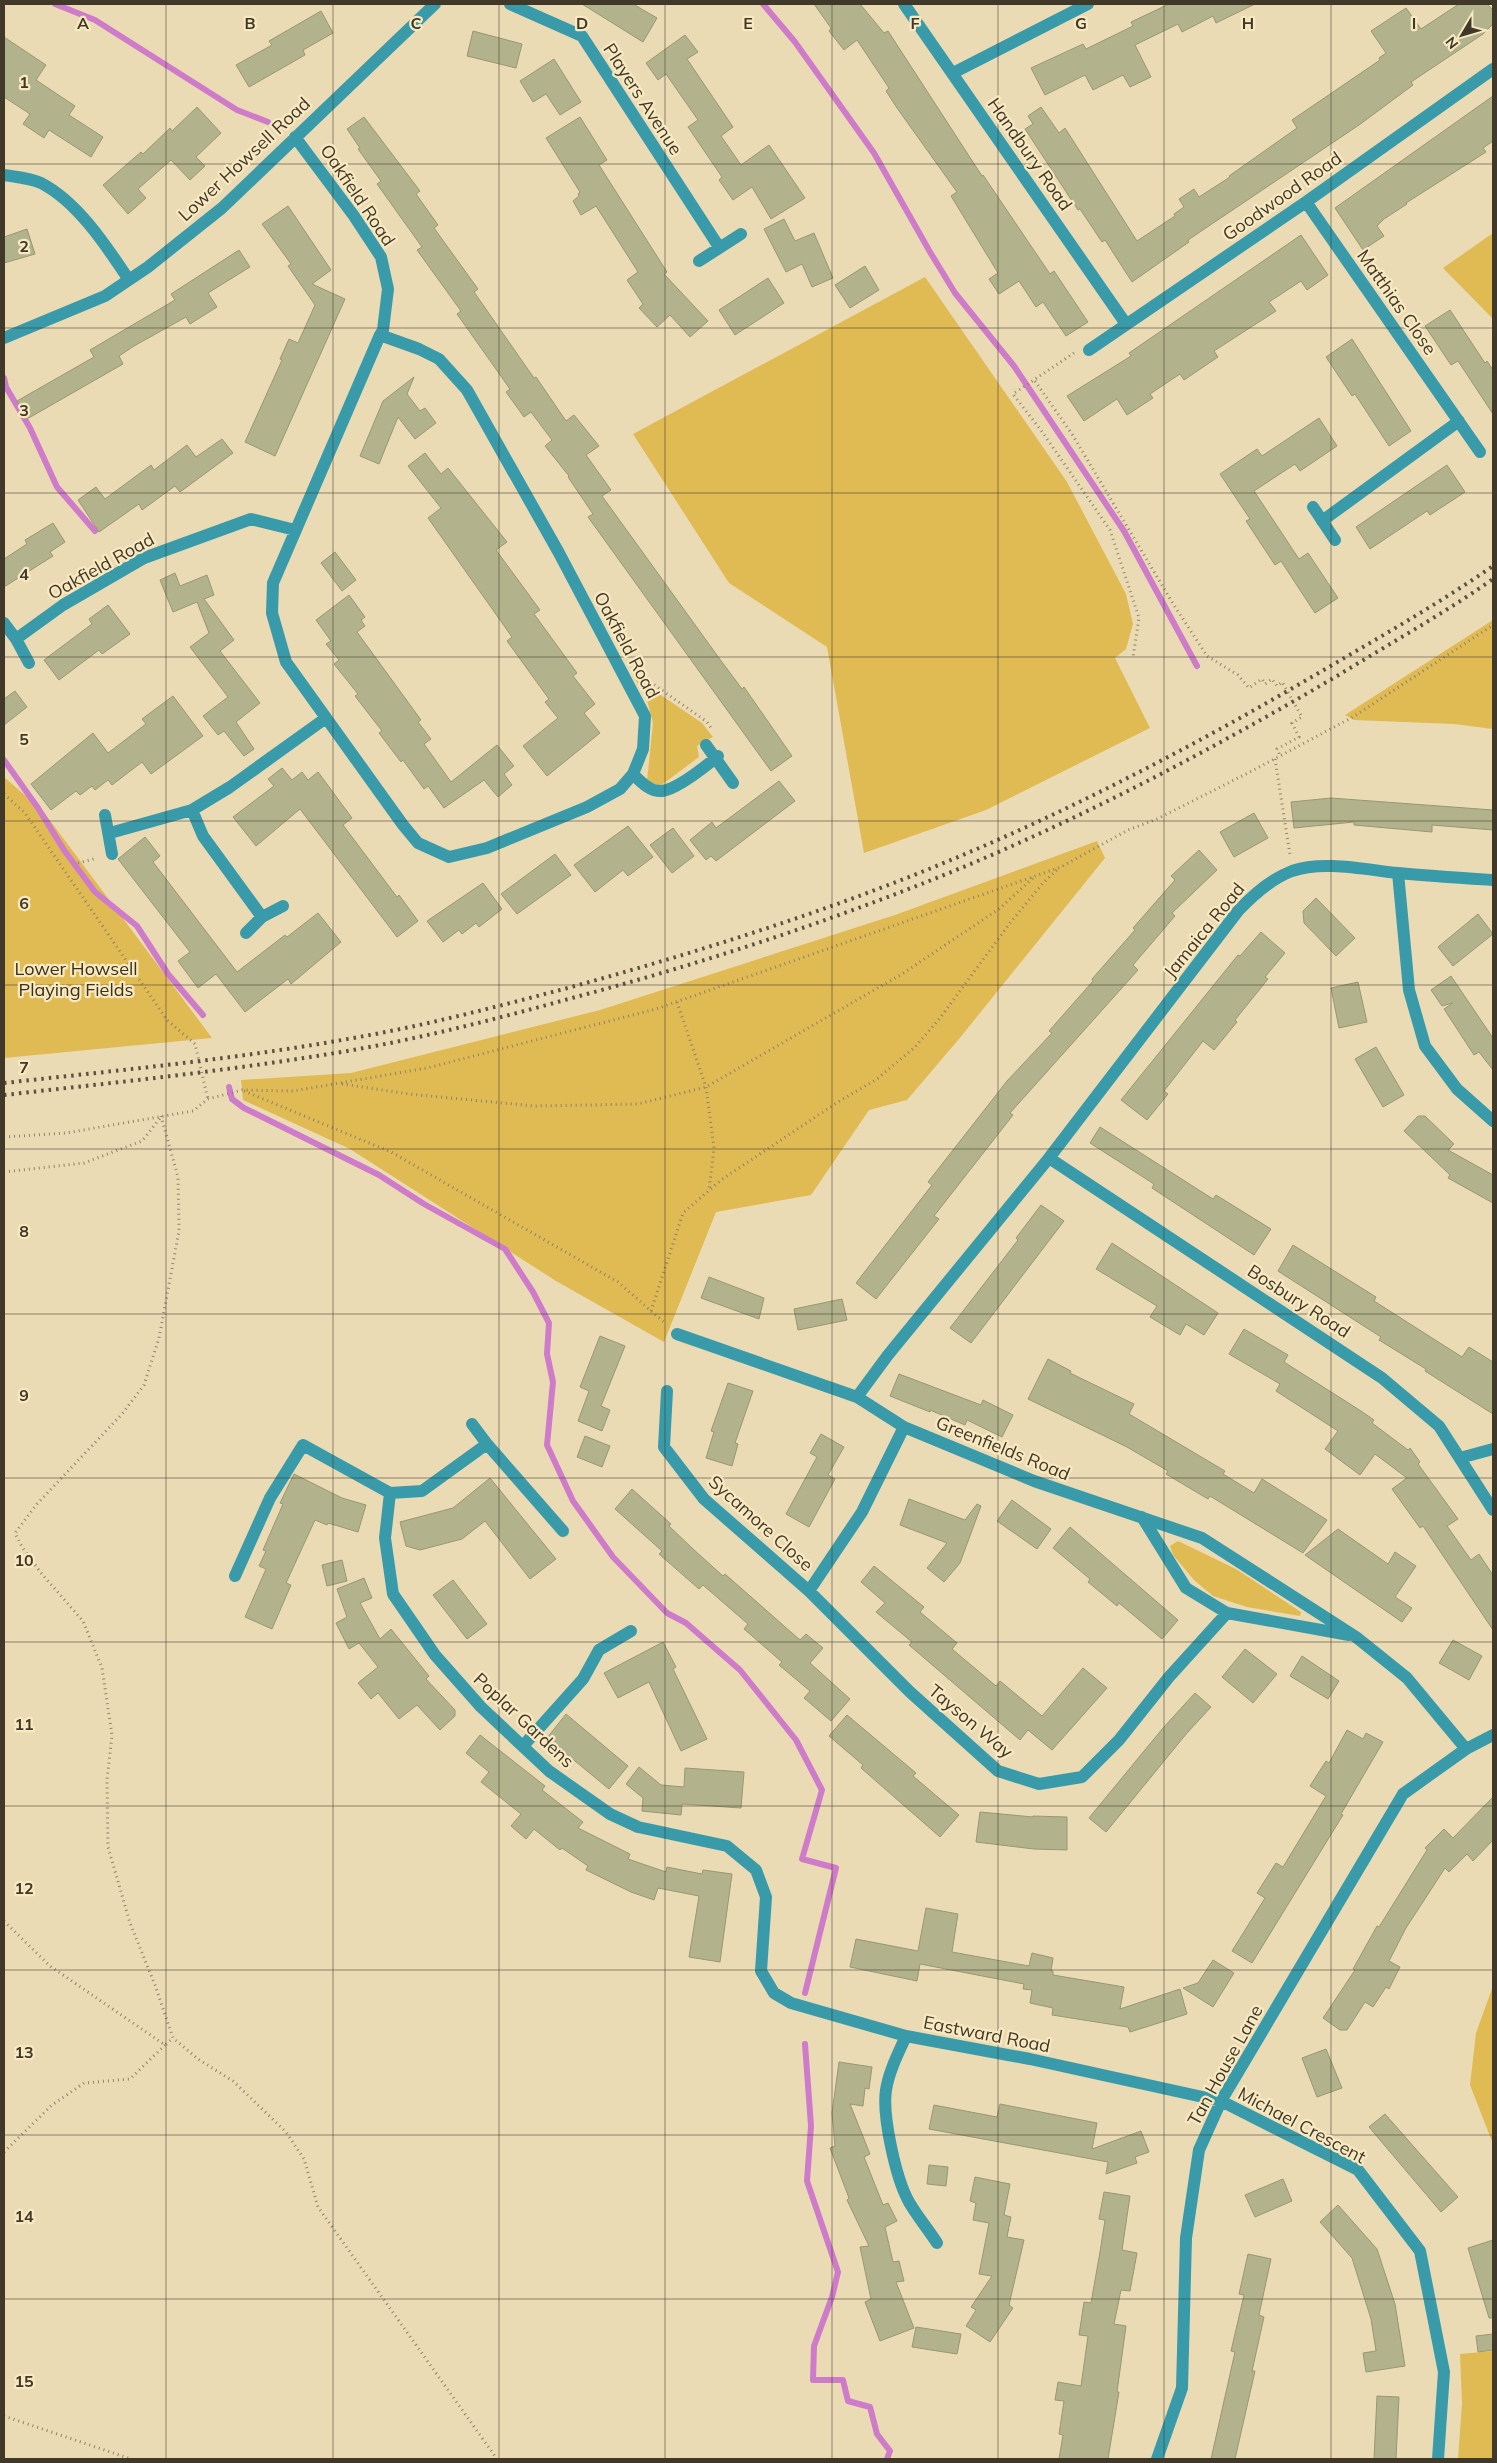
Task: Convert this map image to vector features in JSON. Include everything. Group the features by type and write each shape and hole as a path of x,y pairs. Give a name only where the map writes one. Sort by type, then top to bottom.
{"street":[{"name":"Lower Howsell Road","path":"4,338 105,296 129,280 222,208 435,4"},
{"name":"Players Avenue","path":"510,4 582,36 719,247"},
{"name":"Handbury Road","path":"904,4 1126,324"},
{"path":"952,73 1088,4"},
{"name":"Goodwood Road","path":"1089,350 1306,202 1493,69"},
{"name":"Oakfield Road","path":"295,137 343,201 380,257 388,289 380,335 273,583 272,613 286,662 326,718 413,837 426,847 449,857 487,848 587,807 620,789 632,774 643,750 644,716 616,660 467,390 438,360 419,349 380,335"},
{"path":"4,175 41,183 70,205 101,240 129,280"},
{"name":"Matthias Close","path":"1306,202 1480,452"},
{"path":"699,261 741,234"},
{"path":"1322,521 1459,422"},
{"path":"1312,507 1335,540"},
{"name":"Oakfield Road","path":"16,639 63,605 144,558 251,519 295,530"},
{"path":"4,623 16,639 29,663"},
{"path":"110,833 192,810 230,787 326,718"},
{"path":"706,745 733,783"},
{"path":"632,774 647,788 661,791 673,787 717,758"},
{"path":"192,810 204,836 262,917"},
{"path":"105,816 110,833 112,854"},
{"name":"Jamaica Road","path":"1049,1158 1238,911 1264,886 1293,871 1328,867 1355,867 1398,873 1493,880"},
{"path":"1398,873 1409,990 1425,1046 1456,1089 1493,1120"},
{"path":"246,933 262,917 283,906"},
{"path":"857,1397 888,1355 1049,1158"},
{"name":"Bosbury Road","path":"1049,1158 1382,1378 1439,1426 1493,1510"},
{"name":"Greenfields Road","path":"678,1334 857,1397 904,1427 1034,1481 1202,1538 1356,1637 1407,1678 1466,1749"},
{"name":"Sycamore Close","path":"667,1391 664,1447 704,1499 809,1591 862,1512 904,1427"},
{"path":"472,1424 520,1483 563,1531"},
{"path":"236,1576 270,1498 303,1445 390,1493 422,1490 448,1474 487,1444"},
{"path":"1460,1458 1493,1449"},
{"name":"Poplar Gardens","path":"390,1493 385,1538 393,1594 435,1655 481,1707 548,1771 610,1814 638,1828 727,1846 756,1870 766,1897 762,1971 774,1992 791,2004 906,2036"},
{"name":"Greenfields Road","path":"1142,1517 1186,1588 1227,1613 1356,1637"},
{"name":"Tayson Way","path":"809,1591 910,1692 998,1771 1039,1784 1082,1777 1119,1740 1168,1677 1227,1613"},
{"path":"523,1746 583,1679 599,1650 631,1631"},
{"name":"Tan House Lane","path":"1157,2459 1182,2388 1186,2238 1199,2150 1221,2101 1403,1794 1466,1749 1493,1734"},
{"name":"Eastward Road","path":"937,2243 908,2201 894,2162 886,2113 886,2091 891,2069 906,2036 1030,2059 1221,2101"},
{"name":"Michael Crescent","path":"1221,2101 1358,2170 1420,2251 1444,2372 1438,2459"}],"path":[{"path":"1089,350 1073,353 1013,394 1043,433 1110,530 1139,618 1132,657"},
{"path":"1035,380 1072,434 1172,602 1207,656 1238,674 1249,688 1262,679 1265,684 1272,679 1277,686 1282,682 1286,687 1302,717 1292,723 1299,737 1276,749 1280,756"},
{"path":"4,1137 66,1133 193,1111 208,1099 242,1090 293,1091 427,1068 677,1002 1061,867 1128,830 1157,819 1353,717 1493,625"},
{"path":"616,660 707,722 721,742 717,758"},
{"path":"1275,759 1293,871"},
{"path":"4,794 25,813 167,1020 195,1044 208,1099"},
{"path":"652,1311 683,1213 708,1191 823,1112 877,1079 915,1047 940,1018 1010,923 1044,883 1061,867"},
{"path":"338,1083 409,1094 534,1106 638,1104 706,1087 902,974 999,909 1035,876"},
{"path":"677,1002 706,1087 714,1148 708,1191"},
{"path":"242,1090 391,1152 618,1282 678,1334"},
{"path":"4,1172 84,1163 142,1141 161,1116"},
{"path":"161,1116 178,1177 179,1231 158,1338 144,1385 122,1414 37,1504 15,1533 22,1547 41,1573 83,1621 102,1668 112,1735 107,1780 108,1847 130,1923 155,1985 173,2038 198,2059 233,2081 286,2132 304,2159 318,2207 497,2459"},
{"path":"4,1921 50,1966 165,2045"},
{"path":"4,2152 52,2105 84,2083 130,2080 173,2038"},
{"path":"4,2416 130,2459"}],"green space":[{"path":"1493,233 1493,319 1443,268"},
{"path":"925,277 1067,482 1126,594 1133,624 1126,649 1115,658 1150,728 986,810 864,853 827,647 729,583 633,434"},
{"path":"1493,620 1493,729 1454,724 1354,720 1345,715"},
{"path":"633,676 702,723 713,737 697,746 699,757 660,786 647,781 653,723 646,696"},
{"name":"Lower Howsell Playing Fields","path":"4,777 43,811 212,1038 4,1058"},
{"path":"1097,841 1105,858 959,1039 907,1100 869,1110 811,1195 716,1212 664,1342 556,1281 350,1149 243,1100 241,1080 351,1073 600,1010 895,915"},
{"path":"1178,1541 1236,1569 1301,1612 1300,1616 1247,1607 1213,1596 1194,1580 1173,1555 1170,1546"},
{"path":"1493,1986 1493,2144 1470,2085 1476,2033"},
{"path":"1493,2351 1493,2459 1458,2459 1462,2403 1460,2354"}],"building":[{"path":"582,4 633,4 657,18 643,42"},
{"path":"814,4 860,4 884,33 888,31 982,176 1050,274 1054,271 1088,322 1066,336 1043,302 1036,307 1019,281 999,294 989,279 998,273 951,196 957,192 897,108 886,91 889,88 857,40 844,50 829,31 831,28"},
{"path":"1169,4 1255,4 1216,23 1213,16 1182,32 1178,24 1135,45 1151,77 1130,87 1123,75 1093,90 1085,75 1045,95 1031,68 1083,44 1086,49 1133,26 1131,22"},
{"path":"1459,4 1487,4 1493,10 1493,24 1483,34 1411,82 1413,85 1359,125 1188,240 1189,242 1132,282 1105,240 1102,242 1080,209 1078,210 1025,129 1033,124 1028,116 1041,107 1059,133 1065,128 1137,241 1175,216 1174,214 1184,207 1179,199 1194,189 1199,197 1230,177 1297,128 1292,120 1380,60 1379,58 1386,53 1371,31 1406,8 1421,29"},
{"path":"321,11 333,33 303,50 305,55 249,87 236,65 272,45 269,41"},
{"path":"473,31 522,44 516,68 467,56"},
{"path":"685,35 698,52 687,59 733,127 721,136 741,165 769,145 805,198 771,219 752,187 733,200 719,180 722,177 688,127 698,120 666,74 658,80 646,63"},
{"path":"4,37 46,65 36,80 75,106 69,115 103,137 91,157 49,130 44,138 23,124 30,114 4,97"},
{"path":"554,59 581,102 560,115 546,94 533,102 520,81"},
{"path":"1493,96 1493,141 1483,148 1486,152 1384,219 1377,226 1384,236 1363,250 1335,208"},
{"path":"197,107 221,133 196,157 205,166 190,180 171,160 138,189 146,198 128,214 103,185 141,152 143,154 170,128 172,131"},
{"path":"364,117 420,191 416,194 438,225 434,228 478,289 474,292 534,378 536,377 566,421 574,415 599,446 586,455 611,490 602,496 742,689 744,687 792,756 771,771 588,517 593,514 569,476 545,446 552,440 531,412 524,417 506,392 510,389 457,314 461,311 417,250 422,247 377,184 381,181 358,149 360,148 347,129"},
{"path":"580,117 607,160 599,165 667,272 664,274 708,321 690,337 670,315 657,327 639,308 643,304 627,280 638,272 596,206 581,215 573,201 579,196 580,192 546,138"},
{"path":"288,206 331,270 312,284 345,299 275,456 245,442 282,360 280,359 289,339 298,343 315,305 288,266 291,264 262,224"},
{"path":"784,219 795,241 814,233 833,278 812,287 802,264 786,272 764,229"},
{"path":"27,229 35,254 4,263 4,237"},
{"path":"1301,235 1328,275 1307,290 1301,281 1269,302 1276,311 1214,351 1218,357 1184,380 1180,374 1150,394 1153,398 1127,415 1117,399 1084,421 1067,396 1131,356 1129,353"},
{"path":"239,250 250,267 208,293 217,307 190,324 186,317 134,346 119,356 123,364 27,419 17,401 94,357 90,350 175,300 171,294"},
{"path":"865,266 879,290 850,308 835,285"},
{"path":"768,278 784,303 735,335 719,310"},
{"path":"1450,310 1485,363 1487,361 1493,370 1493,414 1458,361 1451,365 1425,326"},
{"path":"1352,339 1411,431 1389,446 1355,394 1352,396 1326,357"},
{"path":"414,377 407,394 420,411 425,408 436,423 415,439 398,417 379,464 360,456 383,401"},
{"path":"1319,418 1337,446 1300,471 1295,464 1254,491 1299,559 1308,553 1338,598 1315,613 1281,561 1275,565 1246,521 1250,519 1220,474 1257,449 1262,456"},
{"path":"222,439 233,453 180,492 175,486 142,510 139,504 99,532 78,500 96,487 105,499 151,465 154,470 187,445 196,457"},
{"path":"425,453 441,474 448,468 507,542 496,550 540,610 534,614 577,673 573,676 595,704 584,713 600,733 547,776 523,746 558,718 545,702 549,699 507,641 512,637 428,518 441,508 408,466"},
{"path":"1447,465 1465,492 1430,515 1427,511 1370,549 1356,527"},
{"path":"53,523 65,542 50,552 53,556 4,587 4,559 27,544 25,540"},
{"path":"335,552 356,580 342,591 321,563"},
{"path":"175,573 180,586 207,575 214,595 204,599 234,640 220,651 260,703 236,722 254,749 244,756 224,731 218,735 203,716 228,697 190,647 209,633 197,602 173,612 160,580"},
{"path":"349,595 365,617 361,620 365,626 357,632 421,720 418,722 431,739 424,744 451,782 497,745 514,766 504,774 512,785 498,797 484,780 444,808 428,786 424,789 403,760 401,762 379,733 382,731 355,696 358,694 334,664 339,660 326,644 331,641 316,620"},
{"path":"108,605 130,634 102,654 99,650 59,680 44,660 92,624 89,619"},
{"path":"15,691 27,707 4,725 4,699"},
{"path":"173,696 203,736 151,774 142,762 112,785 108,780 95,790 92,786 80,795 76,791 51,810 31,784 93,733 108,753 146,724 142,719"},
{"path":"282,768 292,780 302,772 308,780 318,772 352,818 343,825 397,897 399,895 418,921 397,937 300,809 256,846 233,817 274,786 268,779"},
{"path":"779,781 795,801 716,861 711,856 706,860 690,840 712,822 716,828"},
{"path":"1331,798 1493,810 1493,830 1432,825 1432,832 1354,825 1354,822 1294,828 1291,802"},
{"path":"1254,813 1268,838 1234,857 1220,832"},
{"path":"628,826 653,857 628,876 623,870 595,892 574,865"},
{"path":"673,828 694,856 672,873 650,845"},
{"path":"145,837 160,856 153,862 237,972 285,935 287,937 318,913 341,942 291,984 288,979 245,1012 216,974 198,988 178,961 190,952 118,859"},
{"path":"1199,850 1217,870 1172,913 1175,916 1133,965 1138,970 1010,1113 1013,1115 934,1216 939,1219 876,1299 856,1283 932,1185 928,1182 1007,1081 1052,1033 1049,1031 1093,981 1092,979 1135,930 1133,928 1175,880 1171,876"},
{"path":"555,854 571,875 517,914 501,894"},
{"path":"483,883 502,909 479,927 476,923 462,934 459,930 443,942 427,921"},
{"path":"1316,898 1355,938 1336,956 1304,923 1303,911"},
{"path":"1478,914 1493,934 1453,966 1438,947"},
{"path":"1261,932 1285,953 1265,977 1268,979 1235,1020 1237,1022 1214,1050 1203,1041 1164,1091 1168,1094 1147,1120 1121,1100 1238,955 1240,956"},
{"path":"1451,976 1493,1038 1493,1070 1479,1052 1474,1055 1444,1009 1453,1003 1442,1006 1431,990"},
{"path":"1358,982 1367,1022 1339,1028 1331,988"},
{"path":"1376,1047 1404,1095 1383,1107 1355,1059"},
{"path":"1418,1116 1425,1116 1454,1144 1448,1150 1493,1175 1493,1203 1448,1178 1450,1175 1404,1131"},
{"path":"1100,1127 1213,1199 1216,1195 1271,1229 1254,1255 1152,1188 1154,1184 1090,1143"},
{"path":"1041,1205 1064,1221 971,1343 950,1328 1018,1240 1016,1238"},
{"path":"1112,1243 1218,1313 1204,1335 1186,1324 1180,1335 1150,1317 1157,1306 1096,1269"},
{"path":"1293,1245 1376,1297 1374,1301 1462,1357 1469,1347 1493,1362 1493,1414 1379,1340 1381,1337 1278,1271"},
{"path":"709,1277 764,1298 759,1319 701,1298"},
{"path":"842,1299 847,1320 798,1330 794,1309"},
{"path":"1244,1329 1288,1355 1284,1362 1361,1411 1374,1420 1372,1423 1408,1450 1410,1448 1420,1462 1418,1464 1458,1519 1447,1526 1471,1560 1479,1554 1493,1575 1493,1630 1423,1526 1420,1528 1392,1489 1407,1478 1375,1454 1360,1475 1325,1449 1338,1431 1276,1391 1280,1384 1229,1354"},
{"path":"600,1336 625,1346 601,1406 610,1410 602,1431 578,1421 589,1391 580,1387"},
{"path":"1048,1359 1071,1371 1070,1373 1134,1404 1129,1414 1225,1471 1223,1474 1254,1493 1262,1479 1327,1520 1303,1553 1210,1496 1208,1499 1166,1474 1168,1471 1127,1447 1028,1399"},
{"path":"899,1374 981,1405 983,1400 1013,1415 1002,1437 967,1420 965,1425 890,1396"},
{"path":"728,1383 753,1391 735,1443 738,1444 732,1466 706,1458 714,1432 711,1431"},
{"path":"821,1434 844,1447 828,1475 835,1479 809,1527 786,1514 817,1457 810,1453"},
{"path":"585,1436 610,1446 602,1467 577,1457"},
{"path":"294,1474 342,1498 366,1505 358,1532 328,1523 327,1525 315,1520 286,1583 291,1585 272,1629 245,1617 266,1569 259,1566 266,1551 263,1550 283,1504 280,1503"},
{"path":"490,1478 556,1559 530,1579 485,1521 462,1539 420,1550 406,1546 400,1522 453,1508"},
{"path":"632,1489 671,1524 669,1526 723,1576 725,1574 800,1640 806,1634 823,1648 810,1663 850,1699 831,1721 804,1698 810,1691 779,1665 782,1662 744,1629 748,1624 703,1585 699,1589 659,1554 662,1551 615,1509"},
{"path":"909,1499 965,1520 977,1504 981,1506 960,1563 944,1582 927,1568 947,1543 900,1525"},
{"path":"1012,1500 1051,1529 1037,1549 997,1521"},
{"path":"1070,1527 1178,1620 1162,1639 1119,1603 1117,1606 1088,1582 1090,1579 1053,1548"},
{"path":"1338,1529 1388,1564 1395,1552 1416,1566 1395,1597 1412,1608 1402,1622 1305,1555"},
{"path":"342,1560 347,1581 327,1586 322,1565"},
{"path":"874,1566 924,1607 920,1612 957,1643 952,1649 996,1686 1000,1681 1042,1716 1083,1668 1107,1688 1052,1750 1028,1730 1020,1740 909,1645 912,1642 876,1612 885,1603 861,1582"},
{"path":"364,1578 372,1598 360,1603 380,1639 391,1629 429,1676 426,1679 455,1710 455,1716 440,1730 417,1705 399,1719 378,1693 371,1699 358,1683 378,1667 359,1643 349,1649 336,1623 347,1617 337,1589"},
{"path":"453,1580 487,1624 467,1639 433,1595"},
{"path":"1453,1640 1482,1656 1469,1680 1439,1663"},
{"path":"663,1642 676,1667 673,1669 707,1739 681,1751 649,1682 618,1698 604,1673"},
{"path":"1245,1649 1277,1674 1253,1703 1222,1677"},
{"path":"1302,1656 1339,1681 1328,1699 1290,1676"},
{"path":"1195,1693 1211,1707 1187,1733 1106,1832 1089,1818 1163,1728"},
{"path":"566,1714 628,1766 609,1789 547,1738"},
{"path":"847,1715 916,1773 913,1776 959,1815 940,1837 861,1768 863,1765 829,1736"},
{"path":"1347,1730 1363,1739 1366,1733 1383,1742 1341,1814 1343,1815 1252,1963 1232,1951 1265,1898 1257,1893 1276,1863 1283,1867 1326,1796 1310,1786 1326,1761 1329,1763"},
{"path":"480,1735 545,1786 542,1790 583,1822 578,1828 630,1854 628,1859 666,1872 667,1867 702,1874 703,1870 732,1874 720,1962 689,1957 699,1896 658,1888 654,1900 631,1892 586,1870 588,1866 562,1848 560,1850 534,1829 526,1839 511,1826 521,1814 481,1782 489,1772 466,1753"},
{"path":"639,1767 661,1785 684,1787 685,1768 744,1772 741,1808 682,1804 681,1815 642,1811 643,1798 626,1784"},
{"path":"1493,1797 1493,1840 1473,1861 1467,1854 1449,1872 1445,1868 1406,1928 1389,1961 1400,1967 1389,1989 1386,1987 1373,2007 1365,2002 1347,2030 1340,2030 1323,2018 1355,1970 1353,1969 1377,1926 1379,1927 1427,1850 1425,1848 1444,1829 1453,1838"},
{"path":"980,1812 1033,1817 1067,1817 1067,1850 1034,1849 976,1842"},
{"path":"926,1908 958,1914 952,1952 1029,1966 1032,1953 1053,1958 1051,1971 1053,1971 1053,1975 1124,1987 1120,2009 1180,1989 1187,2014 1130,2032 1128,2027 1052,2015 1053,2008 1030,2003 1032,1990 1023,1989 1024,1984 920,1964 917,1981 850,1967 856,1939 918,1951"},
{"path":"1213,1960 1234,1973 1213,2007 1183,1988 1198,1983"},
{"path":"1326,2049 1342,2088 1317,2097 1302,2058"},
{"path":"839,2062 872,2067 869,2089 865,2088 863,2106 850,2104 870,2154 864,2157 883,2205 888,2203 897,2221 885,2227 893,2262 899,2261 904,2281 896,2282 914,2328 880,2341 865,2302 871,2299 860,2247 869,2246 847,2200 849,2198 830,2148 835,2146 832,2113"},
{"path":"1000,2104 1097,2123 1092,2149 1141,2131 1149,2152 1135,2157 1137,2163 1106,2174 1108,2162 929,2129 934,2105 997,2117"},
{"path":"1385,2114 1458,2197 1441,2212 1369,2127"},
{"path":"929,2165 948,2167 946,2186 927,2184"},
{"path":"975,2177 1010,2184 1004,2215 1011,2217 1007,2237 1024,2240 1009,2305 1013,2308 990,2342 966,2326 976,2310 971,2307 992,2276 979,2274 989,2223 973,2220 976,2203 970,2201"},
{"path":"1283,2179 1292,2201 1255,2217 1245,2195"},
{"path":"1104,2192 1130,2196 1122,2250 1137,2253 1130,2291 1121,2290 1114,2324 1126,2326 1117,2392 1119,2392 1108,2459 1059,2459 1063,2435 1059,2434 1064,2401 1055,2400 1058,2382 1081,2386 1088,2336 1079,2335 1084,2302 1091,2303 1100,2252 1105,2220 1099,2219"},
{"path":"1338,2205 1377,2249 1395,2304 1405,2366 1366,2372 1363,2353 1376,2351 1371,2319 1352,2258 1320,2222"},
{"path":"1493,2240 1493,2318 1489,2318 1468,2248"},
{"path":"1248,2254 1271,2259 1259,2315 1264,2317 1252,2371 1255,2371 1235,2459 1211,2459 1235,2352 1231,2351 1244,2295 1239,2294"},
{"path":"916,2327 961,2334 957,2354 912,2347"},
{"path":"1493,2334 1493,2350 1478,2352 1476,2336"},
{"path":"1377,2396 1399,2397 1396,2459 1374,2459"}],"waterway":[{"path":"55,4 95,20 237,110 268,122"},
{"path":"763,4 795,42 874,153 955,293 1014,366 1124,531 1197,666"},
{"path":"4,378 6,387 30,428 57,487 95,531"},
{"path":"4,760 38,808 64,850 95,892 137,926 168,974 203,1015"},
{"path":"229,1087 232,1099 244,1108 379,1175 424,1204 505,1249 533,1292 549,1323 547,1354 553,1382 547,1445 573,1501 613,1557 667,1613 686,1623 740,1670 796,1740 822,1790 802,1859 836,1868 805,1993"},
{"path":"805,2044 811,2126 807,2181 838,2272 832,2297 814,2346 813,2380 843,2380 848,2401 870,2407 877,2434 890,2451 887,2459"}],"railway":[{"path":"4,1083 223,1058 406,1028 564,989 703,949 794,919 929,869 1080,802 1178,752 1322,671 1430,607 1493,566"},
{"path":"4,1095 266,1064 408,1039 491,1020 617,986 797,930 929,881 1086,812 1188,760 1288,705 1435,617 1493,579"}]}
